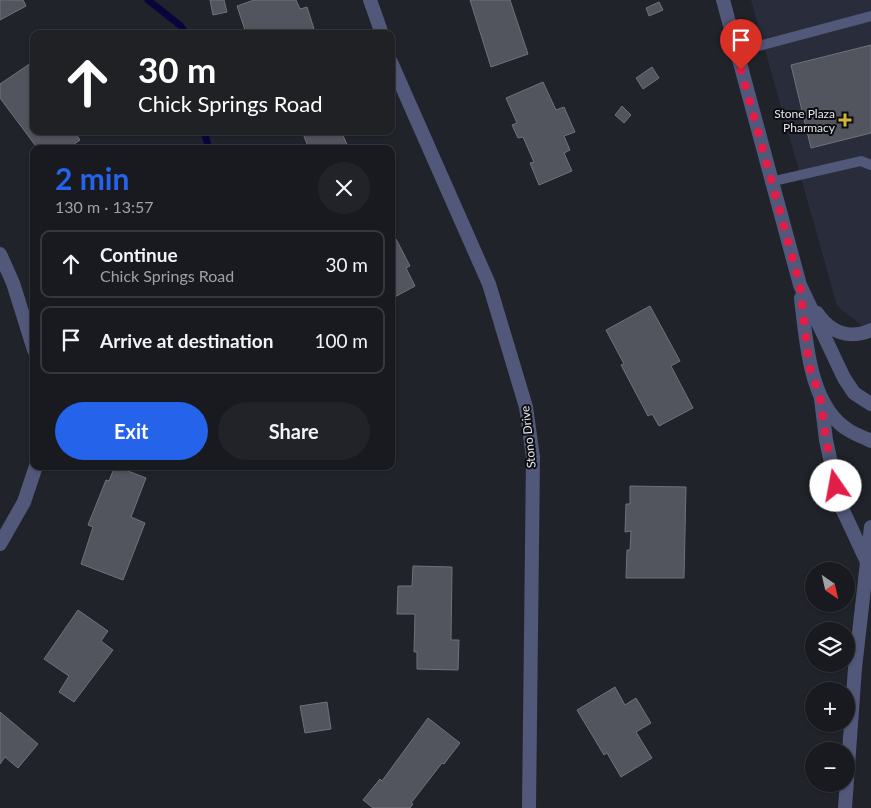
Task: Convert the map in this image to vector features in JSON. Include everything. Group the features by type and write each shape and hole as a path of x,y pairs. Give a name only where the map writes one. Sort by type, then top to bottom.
{"street":[{"path":"370,0 381,30"},
{"path":"723,0 770,182 800,285 844,378 854,393 871,404"},
{"name":"Stono Drive","path":"395,71 489,284 526,407 532,457 529,808"},
{"path":"0,254 13,282 30,337"},
{"path":"800,285 825,325 844,335 861,334 871,330"},
{"path":"800,285 809,366 820,396 826,440 840,504 867,562"},
{"path":"820,396 838,422 849,431 871,441"},
{"path":"0,544 24,502 35,470"},
{"path":"845,808 855,668 871,527"}],"lane":[{"path":"736,52 871,16"},
{"path":"770,182 861,162 871,165"}],"shaded area":[{"path":"751,0 871,0 871,333 837,306"}],"building":[{"path":"0,0 23,0 26,6 0,20"},
{"path":"210,0 224,0 227,12 213,15"},
{"path":"254,0 296,0 300,9 307,7 314,30 245,30 237,6"},
{"path":"470,0 510,0 528,54 491,67"},
{"path":"659,2 663,10 649,16 646,8"},
{"path":"871,45 871,133 811,148 791,65"},
{"path":"30,64 30,135 77,135 80,140 73,145 35,145 0,98 0,84"},
{"path":"652,67 659,78 643,89 636,78"},
{"path":"543,82 556,110 564,107 575,132 564,136 570,150 564,153 572,171 539,185 530,163 534,162 523,137 518,138 512,125 517,123 506,98"},
{"path":"622,106 631,115 624,123 615,115"},
{"path":"304,135 343,135 347,145 307,145"},
{"path":"395,239 410,266 406,268 415,286 395,297"},
{"path":"650,306 680,361 671,366 693,408 659,426 652,414 648,416 621,365 624,364 606,330"},
{"path":"113,470 125,470 146,478 131,517 145,523 123,580 81,564 93,527 88,525 106,480 109,481"},
{"path":"630,486 686,487 684,578 626,578 627,550 630,550 631,531 625,532 626,504 630,504"},
{"path":"413,566 452,567 451,640 459,640 458,670 417,669 417,652 414,652 415,614 397,614 398,586 412,586"},
{"path":"78,610 108,631 101,641 113,650 74,702 59,692 69,676 44,659"},
{"path":"615,687 625,705 636,698 651,723 636,732 652,758 621,777 607,753 604,755 577,710"},
{"path":"327,702 331,729 305,733 300,706"},
{"path":"0,712 38,744 18,768 5,757 0,764"},
{"path":"428,718 460,743 411,803 413,804 410,808 373,808 363,800 380,779 382,781"}],"waterway":[{"path":"148,0 184,30"},
{"path":"205,135 208,145"}],"place":[{"name":"Stone Plaza Pharmacy","path":"845,120"}],"route":[{"path":"741,70 770,182 800,285 809,366 820,396 826,440 836,486"}]}
